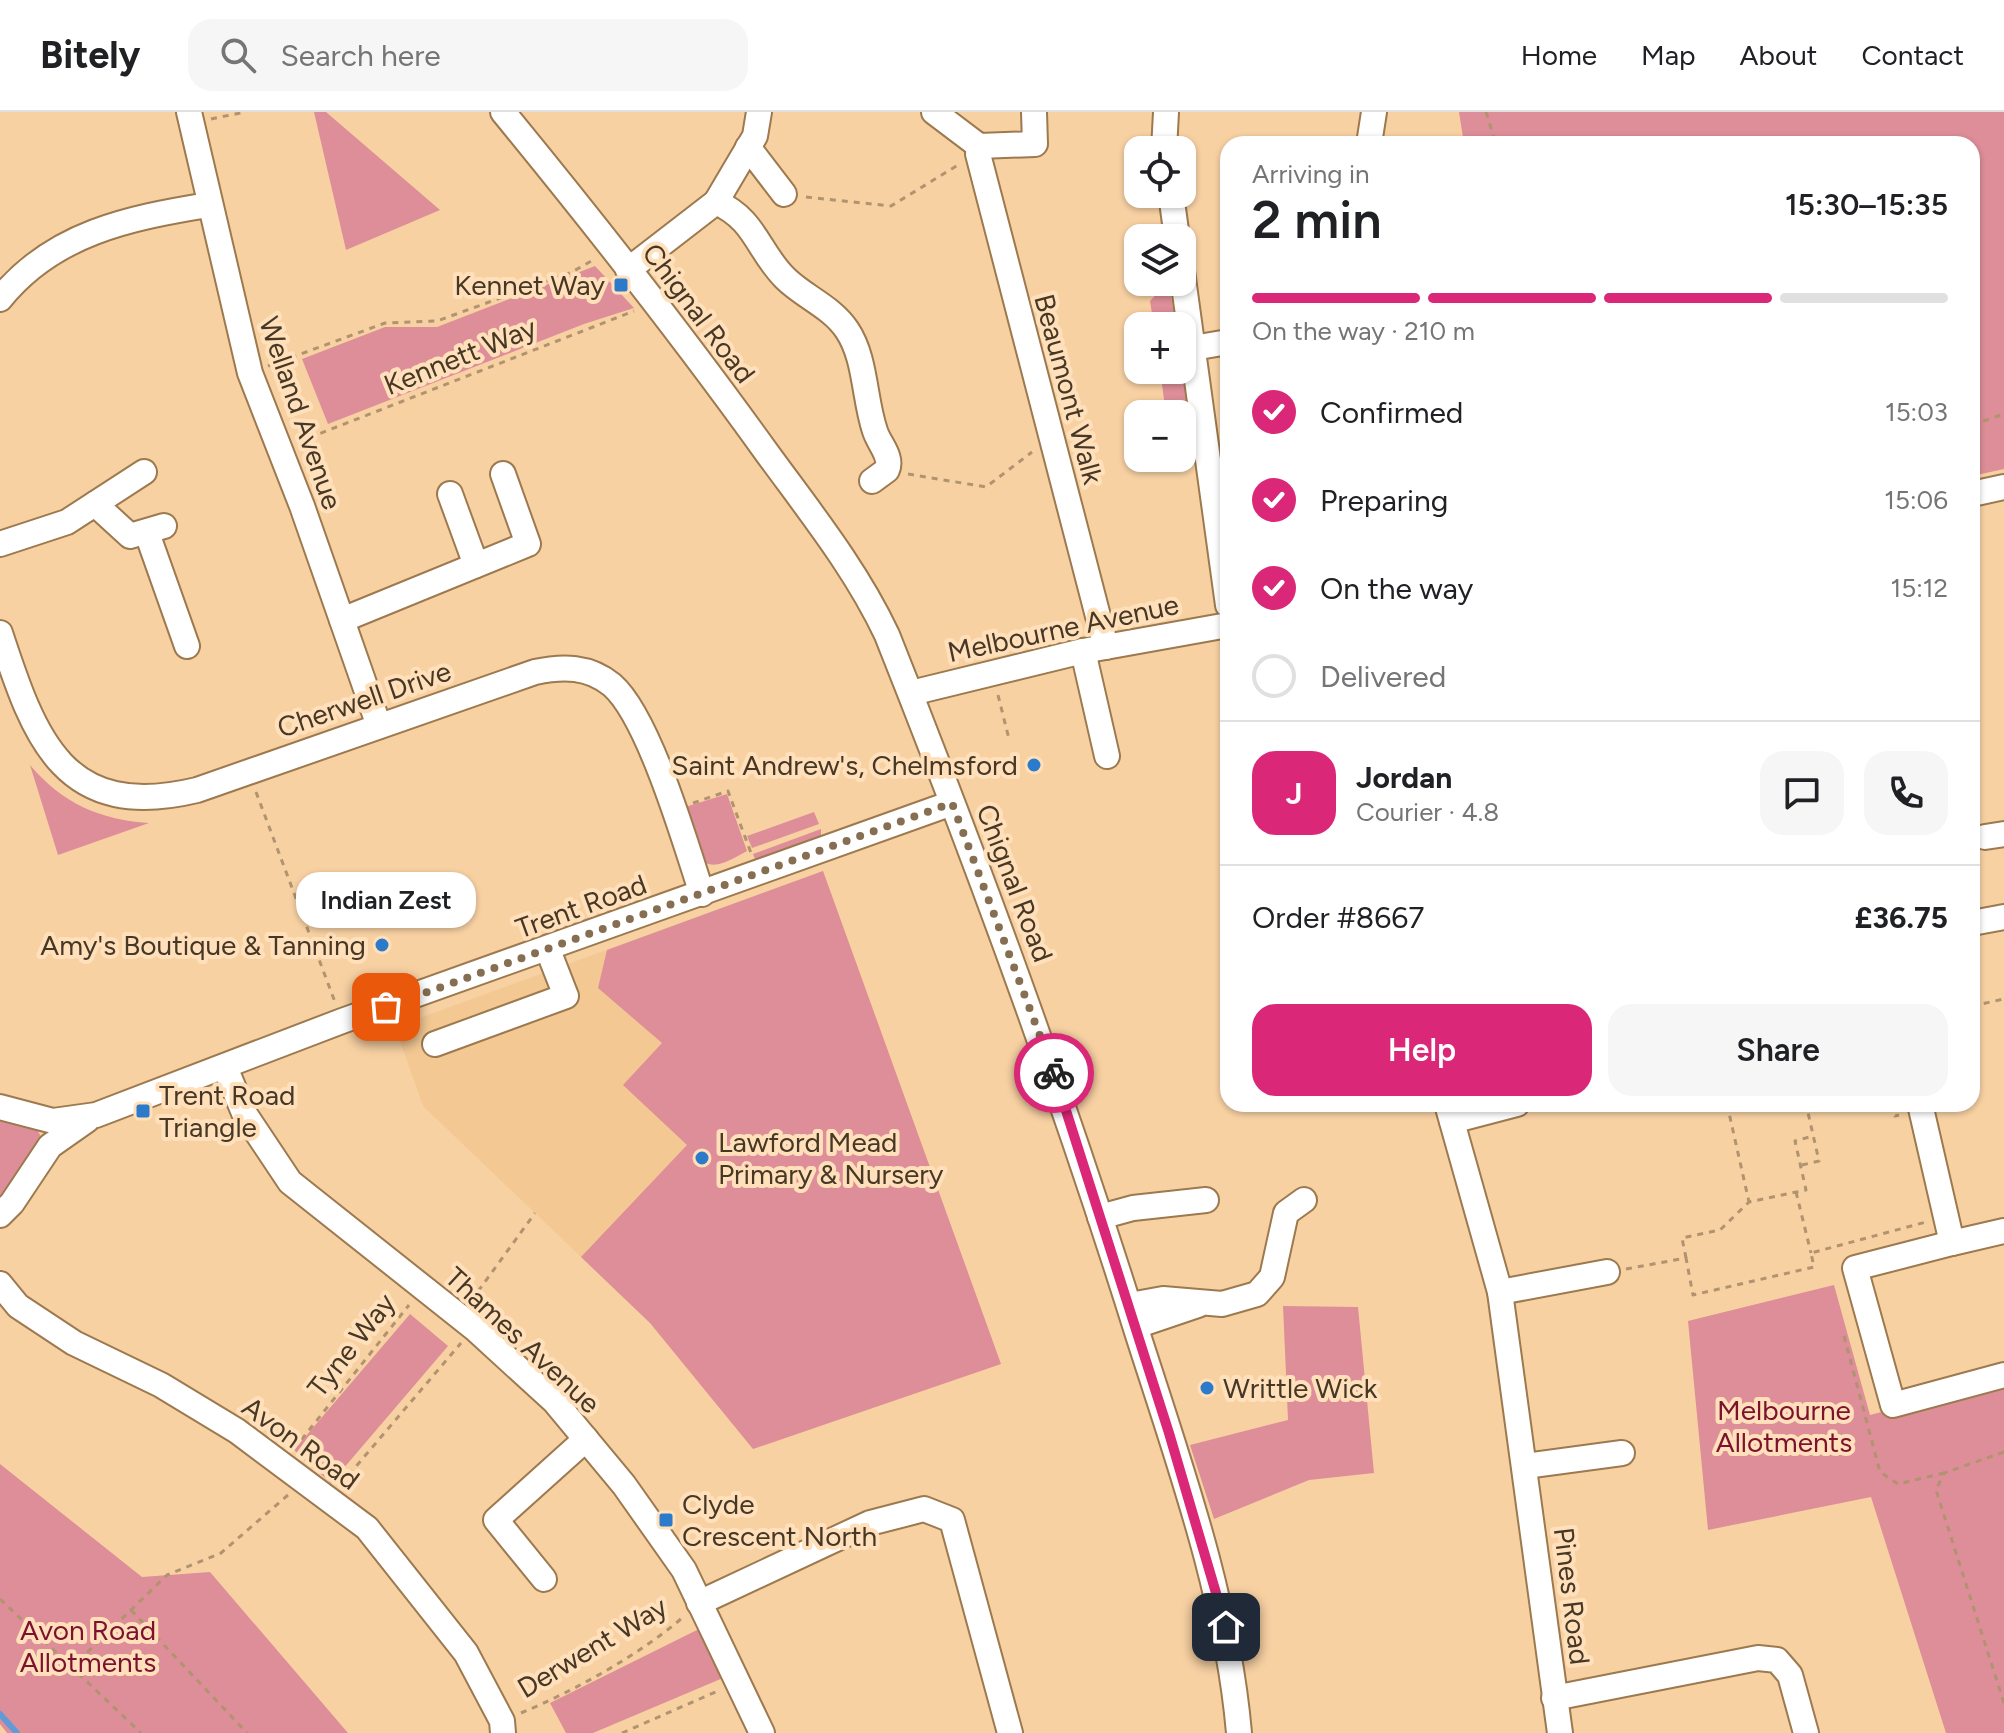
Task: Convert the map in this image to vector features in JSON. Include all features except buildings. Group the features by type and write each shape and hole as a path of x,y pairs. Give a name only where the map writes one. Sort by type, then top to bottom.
{"street":[{"name":"Chignal Road","path":"503,112 656,303 864,589 911,693 1055,1075 1133,1316 1220,1603 1234,1676 1239,1733"},
{"path":"628,270 716,202 755,136 759,112"},
{"path":"934,112 978,150 1035,144 1034,112"},
{"path":"1165,136 1166,112"},
{"path":"1370,136 1374,112"},
{"name":"Welland Avenue","path":"190,118 208,205 250,373 379,726"},
{"path":"748,147 784,194"},
{"name":"Beaumont Walk","path":"978,150 1051,438 1094,649 1107,756"},
{"path":"716,202 735,210 749,223 770,261 786,280 846,328 854,343 874,430 888,458 880,476"},
{"path":"0,299 33,266 72,240 109,224 208,205"},
{"path":"1196,347 1220,343"},
{"path":"1196,370 1220,546"},
{"path":"0,544 67,522 144,472"},
{"path":"342,620 528,544 503,474"},
{"path":"1980,492 2004,487"},
{"path":"450,494 476,565"},
{"path":"95,504 130,536 156,530 187,646"},
{"name":"Melbourne Avenue","path":"911,693 1094,649 1220,626"},
{"name":"Cherwell Drive","path":"0,633 21,696 37,731 56,760 76,778 103,792 157,800 197,790 535,672 555,668 581,670 609,683 629,706 674,810 702,894"},
{"name":"Trent Road","path":"0,1215 57,1138 96,1115 342,1021 548,950 952,803"},
{"path":"1980,922 2004,917"},
{"path":"435,1044 566,996 548,950"},
{"name":"Thames Avenue","path":"225,1067 244,1113 290,1182 466,1322 555,1402 624,1485 684,1570 762,1733"},
{"name":"Trent Road","path":"0,1107 53,1121 96,1115"},
{"name":"Pines Road","path":"1450,1112 1500,1292 1560,1733"},
{"path":"1922,1112 1952,1243"},
{"path":"1100,1217 1133,1208 1206,1200"},
{"path":"1133,1316 1247,1299 1266,1286 1276,1264 1286,1213 1304,1200"},
{"path":"2004,1231 1855,1268 1893,1405 2004,1375"},
{"path":"1500,1292 1607,1272"},
{"name":"Avon Road","path":"0,1284 18,1306 74,1343 161,1385 237,1431 367,1528 456,1640 509,1729"},
{"path":"544,1579 496,1520 586,1439"},
{"path":"1525,1466 1622,1453"},
{"path":"699,1603 870,1523 924,1509 952,1520 1010,1733"},
{"path":"1554,1698 1758,1658 1777,1660 1790,1675 1806,1733"}],"path":[{"path":"190,118 245,112"},
{"path":"1486,112 1494,136"},
{"path":"784,194 891,206 978,150"},
{"name":"Kennett Way","path":"250,373 385,323 437,321 572,272 613,249"},
{"name":"Kennett Way","path":"279,448 585,327 656,303"},
{"path":"1980,422 2004,414"},
{"path":"880,476 986,487 1051,438"},
{"path":"995,671 1009,739"},
{"path":"249,771 342,1021"},
{"path":"674,810 728,791 759,872"},
{"path":"1980,1004 2004,999"},
{"path":"1729,1112 1749,1202"},
{"path":"1800,1165 1819,1161 1808,1112"},
{"path":"1796,1192 1814,1267 1693,1295 1682,1238 1720,1230 1749,1202 1796,1192 1806,1190 1795,1141 1813,1136"},
{"path":"328,1499 466,1322 484,1287 535,1213"},
{"path":"1811,1253 1946,1216"},
{"path":"1607,1272 1686,1258"},
{"name":"Tyne Way","path":"282,1465 422,1287"},
{"path":"1844,1336 1880,1472 1898,1484 1944,1473 2004,1452"},
{"path":"1944,1473 1936,1490 2004,1703"},
{"path":"70,1669 167,1575 221,1553 302,1482"},
{"path":"0,1599 70,1669 141,1733"},
{"name":"Derwent Way","path":"509,1729 547,1702 662,1635 699,1603"},
{"path":"131,1610 247,1733"},
{"path":"622,1733 708,1698 736,1680"}],"shaded area":[{"name":"Lawford Mead Primary & Nursery","path":"823,871 1001,1364 753,1449 650,1323 423,1106 395,1027"}],"green space":[{"path":"314,112 326,112 440,210 346,250"},
{"path":"1459,112 2004,112 2004,469 1980,474 1980,136 1463,136"},
{"path":"595,266 634,308 584,324 328,424 302,359 385,327 437,327"},
{"path":"1155,296 1171,296 1174,312 1152,312 1150,301"},
{"path":"1162,384 1185,384 1188,400 1164,400"},
{"path":"30,765 55,790 83,807 114,818 149,823 58,855"},
{"path":"727,794 747,851 725,862 709,864 703,862 682,808"},
{"path":"814,812 819,824 752,848 747,836"},
{"path":"821,829 821,836 755,859 753,854"},
{"name":"Lawford Mead Primary & Nursery","path":"823,871 1001,1364 753,1449 650,1323 581,1257 687,1145 623,1085 662,1043 598,988 607,950"},
{"path":"0,1115 36,1127 41,1137 0,1205"},
{"name":"Melbourne Allotments","path":"1834,1285 1870,1415 2004,1380 2004,1733 1946,1733 1871,1497 1708,1530 1688,1321"},
{"path":"1283,1306 1358,1307 1374,1473 1309,1480 1214,1519 1190,1445 1288,1420"},
{"path":"410,1314 448,1346 331,1483 294,1450"},
{"name":"Avon Road Allotments","path":"0,1464 142,1577 210,1572 348,1733 7,1733 0,1724"},
{"path":"699,1629 723,1678 593,1733 566,1733 550,1703"}],"waterway":[{"path":"0,1714 17,1733"}],"way so far":[{"path":"386,1007 952,803 1054,1073"}],"place":[{"name":"Kennet Way","path":"621,285"},
{"name":"Saint Andrew's, Chelmsford","path":"1034,765"},
{"name":"Amy's Boutique & Tanning","path":"382,945"},
{"name":"Indian Zest","path":"386,1007"},
{"name":"Trent Road Triangle","path":"143,1111"},
{"name":"Lawford Mead Primary & Nursery","path":"702,1158"},
{"name":"Writtle Wick","path":"1207,1388"},
{"name":"Clyde Crescent North","path":"666,1520"}],"route":[{"path":"1054,1073 1130,1305 1226,1627"}]}
